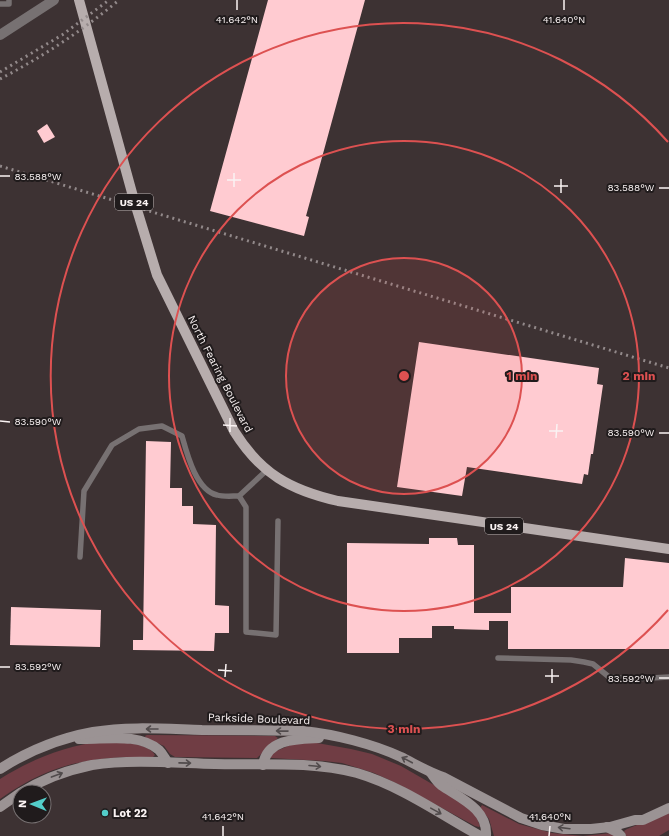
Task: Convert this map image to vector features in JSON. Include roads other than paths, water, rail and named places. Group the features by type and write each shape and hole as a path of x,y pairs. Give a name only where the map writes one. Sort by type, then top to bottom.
{"main road":[{"name":"North Fearing Boulevard","path":"79,0 134,200 157,275 234,431 242,444 266,470 299,490 314,496 338,502 669,549"}],"street":[{"path":"0,35 54,0"},
{"name":"Parkside Boulevard","path":"0,769 33,751 66,739 100,731 145,729 298,731 313,732 356,741 383,750 401,757 431,773 443,777 506,812 534,822 568,829 591,829 607,827 635,820 643,820 669,808"},
{"path":"263,765 266,754 273,747 284,742 333,737"},
{"path":"66,739 120,738 139,741 160,751 168,763"},
{"path":"39,784 57,775 90,766 123,762 323,767 361,775 400,791 480,836"},
{"path":"431,773 440,784 469,802 479,813 485,825 486,836"},
{"path":"0,807 12,799"},
{"path":"635,820 642,814 669,800"},
{"path":"607,827 617,832 621,836"}],"lane":[{"path":"0,4 9,4 9,0"},
{"path":"80,557 84,490 112,445 139,430 162,426 182,436 192,468 207,490 217,495 239,496 266,470"},
{"path":"239,496 246,507 246,632 276,635 278,521"},
{"path":"498,658 571,660 584,662 593,664 609,677 633,679 669,677"}],"railway":[{"path":"0,72 62,35 109,0"},
{"path":"0,79 61,43 119,0"},
{"path":"0,166 669,368"}],"place":[{"name":"Lot 22","path":"105,813"}]}
